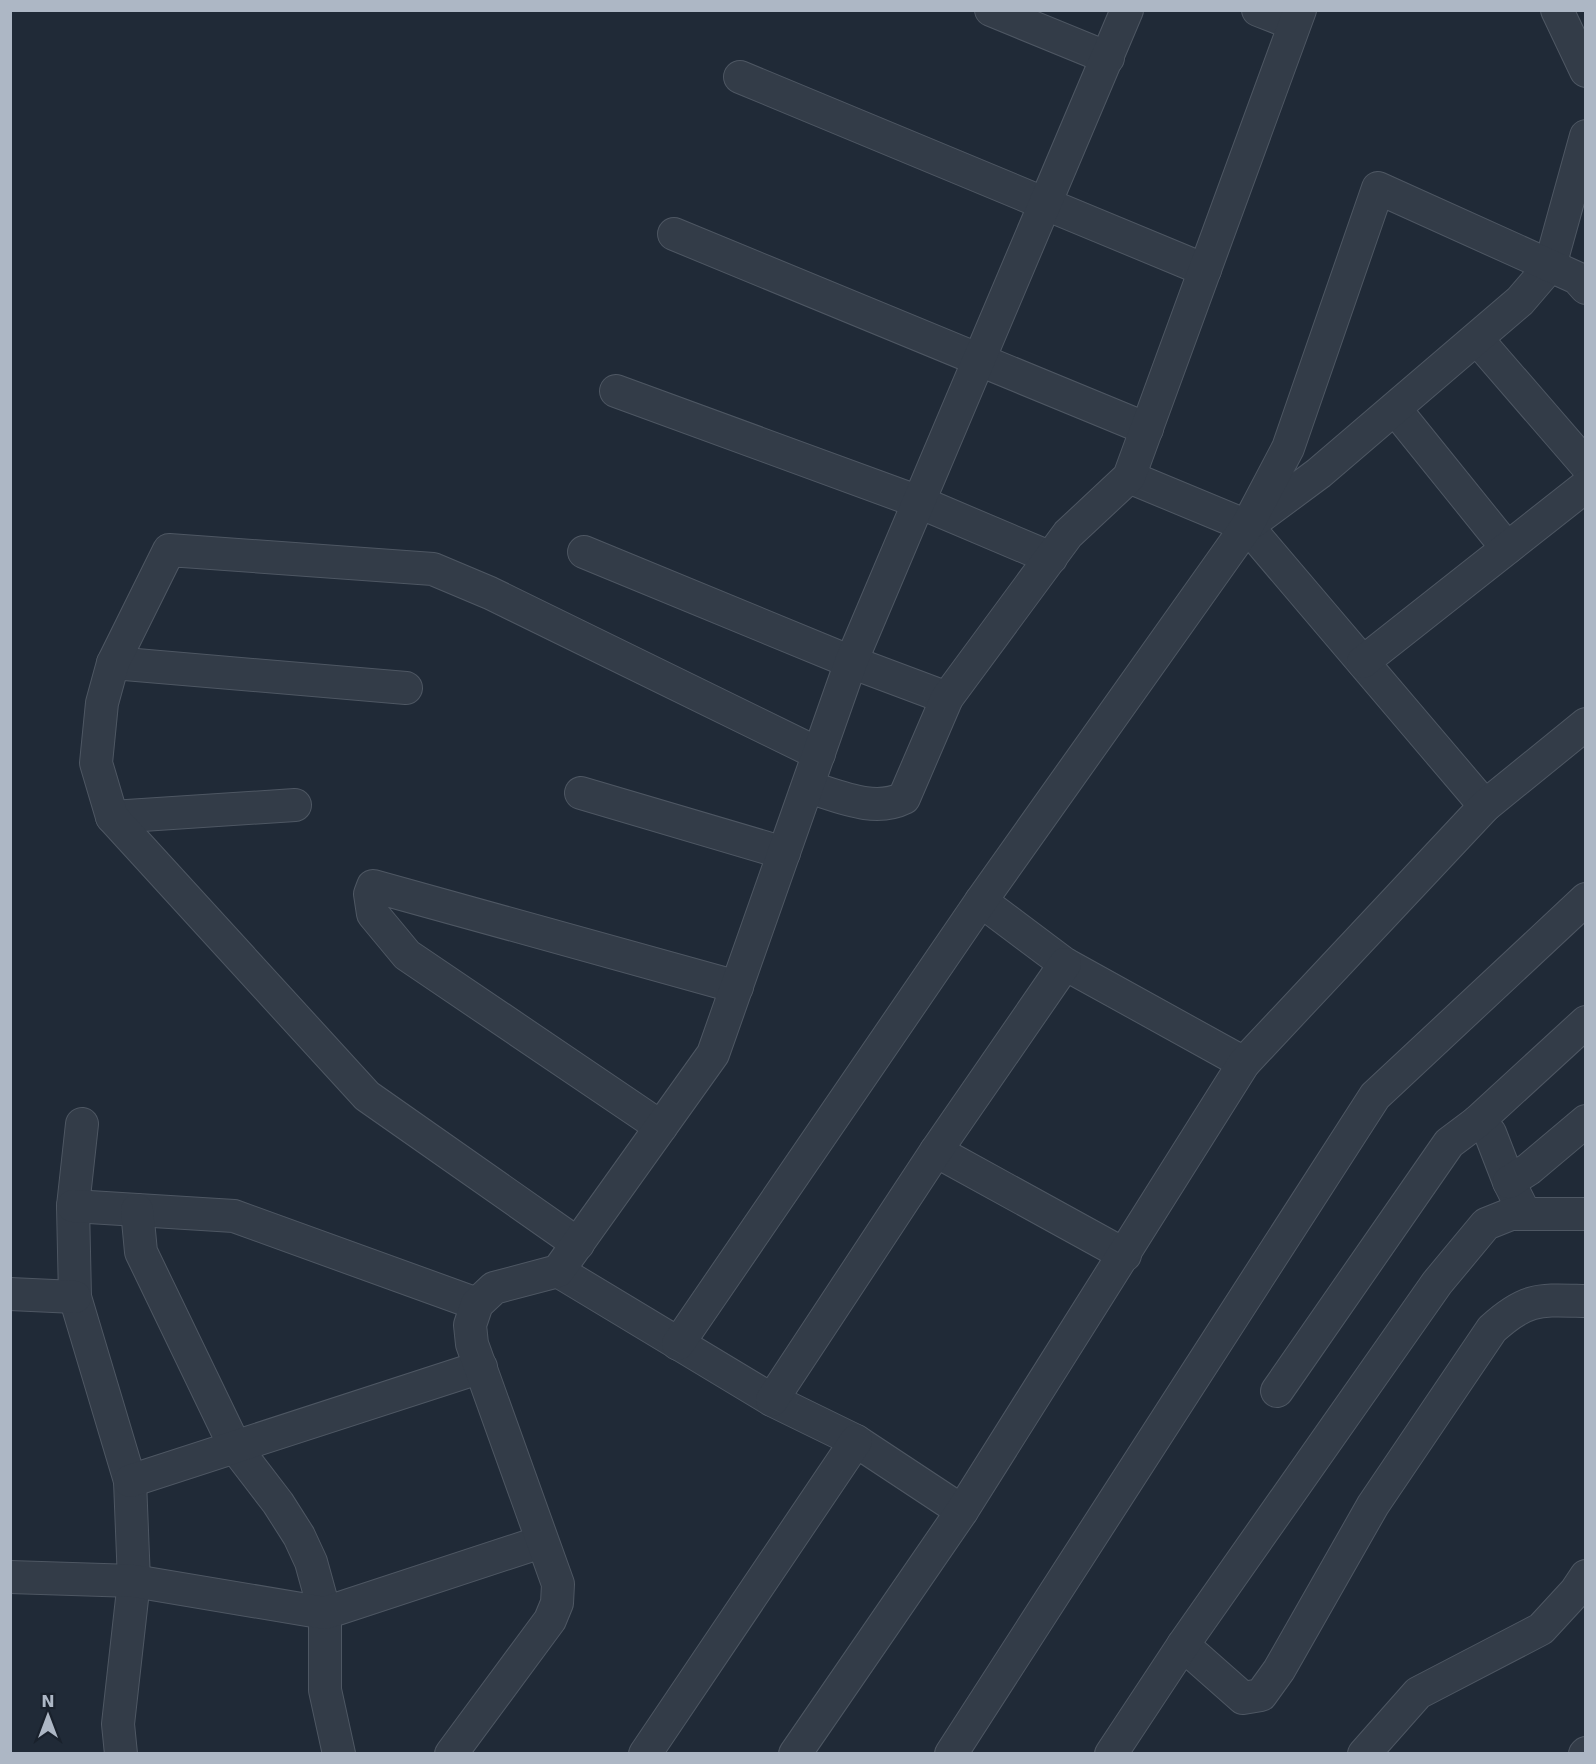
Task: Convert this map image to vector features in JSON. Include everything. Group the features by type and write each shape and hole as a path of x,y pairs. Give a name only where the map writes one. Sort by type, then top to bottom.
{"street":[{"path":"991,10 1108,57"},
{"path":"451,1754 550,1620 557,1603 558,1584 541,1542 472,1344 470,1325 477,1304 494,1288 558,1271 713,1054 851,662 1127,10"},
{"path":"808,787 869,804 890,805 904,798 947,698 1068,534 1129,477 1297,17 1258,10"},
{"path":"1557,10 1586,71"},
{"path":"740,77 1205,270"},
{"path":"1247,526 1318,473 1520,301 1550,266 1586,136"},
{"path":"678,1344 981,901 1247,526 1288,448 1378,188 1577,278 1586,288"},
{"path":"674,234 1147,429"},
{"path":"1477,339 1586,465"},
{"path":"616,391 919,502 1051,558"},
{"path":"1395,409 1507,548"},
{"path":"1129,477 1247,526 1485,806"},
{"path":"1364,662 1586,486"},
{"path":"578,1244 367,1096 111,817 96,763 102,703 113,663 169,550 433,569 490,593 819,754"},
{"path":"584,552 851,662 947,698"},
{"path":"113,663 406,688"},
{"path":"795,1754 963,1511 1244,1063 1485,806 1586,724"},
{"path":"581,793 784,853"},
{"path":"111,817 295,805"},
{"path":"661,1127 407,955 373,914 370,894 373,886 737,987"},
{"path":"951,1754 1375,1096 1586,899"},
{"path":"981,901 1065,964 1244,1063"},
{"path":"772,1400 936,1151 1065,964"},
{"path":"1277,1391 1449,1143 1477,1122 1586,1022"},
{"path":"1509,1182 1529,1169 1586,1121"},
{"path":"1477,1122 1490,1132 1509,1182 1525,1214"},
{"path":"82,1124 73,1206 75,1297 130,1480 134,1581 118,1724 121,1754"},
{"path":"936,1151 1125,1255"},
{"path":"73,1206 234,1215 477,1304"},
{"path":"137,1210 141,1252 235,1447 278,1503 299,1536 310,1562 325,1613 325,1690 339,1754"},
{"path":"1111,1754 1183,1645 1437,1283 1486,1224 1511,1214 1586,1214"},
{"path":"558,1271 772,1400 856,1441 963,1511"},
{"path":"10,1294 75,1297"},
{"path":"1183,1645 1243,1698 1261,1695 1279,1670 1373,1505 1492,1329 1511,1312 1534,1301 1586,1301"},
{"path":"130,1480 481,1367"},
{"path":"645,1754 856,1441"},
{"path":"10,1577 134,1581 325,1613 541,1542"},
{"path":"1364,1754 1418,1694 1541,1629 1582,1587"}]}
